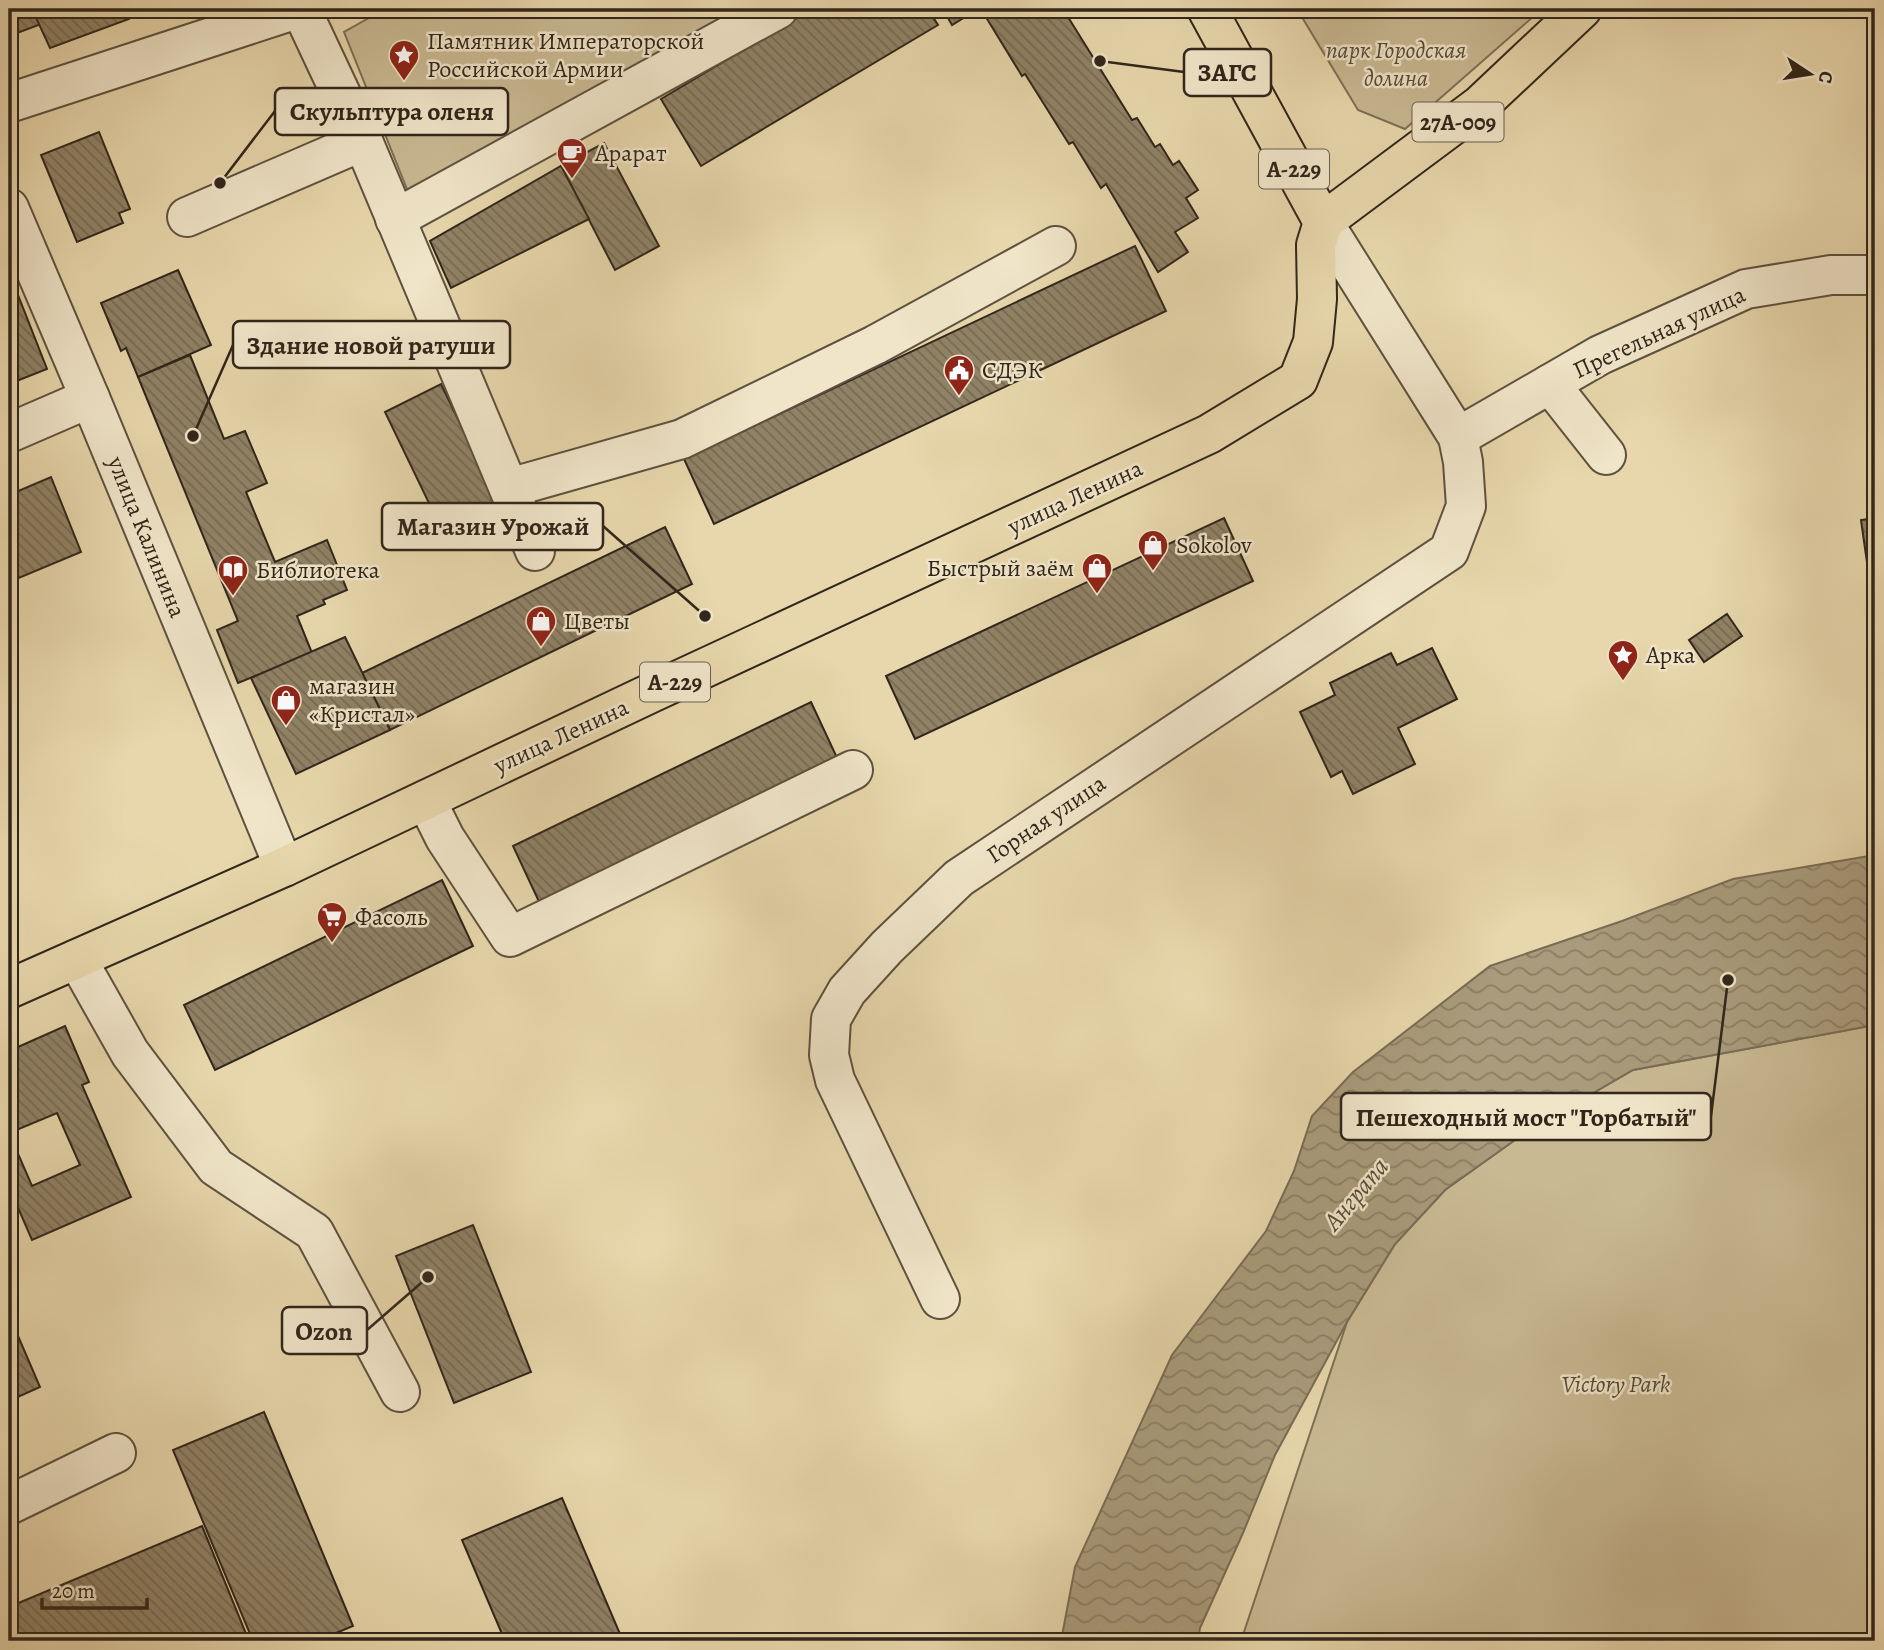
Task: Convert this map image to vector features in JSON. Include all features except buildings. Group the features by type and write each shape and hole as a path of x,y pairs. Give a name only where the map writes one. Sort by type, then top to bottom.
{"main road":[{"name":"А-229","path":"1207,9 1323,222"},
{"name":"27А-009","path":"1323,222 1480,105 1582,9"},
{"name":"улица Ленина","path":"9,989 284,867 1209,434 1298,380 1313,342 1317,299 1316,245 1323,222"}],"street":[{"path":"9,103 299,9 363,141 535,551"},
{"path":"395,219 778,9"},
{"path":"187,217 363,141"},
{"name":"улица Калинина","path":"9,208 284,867"},
{"path":"1323,222 1458,437"},
{"path":"509,488 682,439 875,345 1055,246"},
{"name":"Прегельная улица","path":"1458,437 1600,355 1746,289 1831,275 1875,275"},
{"path":"1550,384 1606,455"},
{"path":"9,433 90,398"},
{"name":"Горная улица","path":"940,1298 835,1080 828,1055 831,1019 847,991 887,947 959,878 1449,551 1466,506 1458,437"},
{"path":"426,800 446,838 510,937 853,770"},
{"path":"78,959 130,1053 216,1167 314,1233 400,1392"},
{"path":"9,1505 116,1453"}],"green space":[{"path":"385,9 758,9 409,194 344,32"},
{"name":"парк Городская долина","path":"1297,9 1542,9 1405,129 1358,110"},
{"name":"Victory Park","path":"1875,1025 1875,1641 1241,1641 1347,1322 1395,1244 1445,1190 1526,1132 1633,1070"}],"water":[{"name":"Анграпа","path":"1875,855 1875,1025 1633,1070 1526,1132 1445,1190 1395,1244 1347,1322 1275,1455 1200,1628 1198,1641 1061,1641 1075,1567 1172,1355 1266,1231 1294,1171 1312,1116 1353,1072 1490,966 1622,921 1733,879"}],"place":[{"name":"ЗАГС","path":"1100,61"},
{"name":"Памятник Императорской Российской Армии","path":"404,82"},
{"name":"Арарат","path":"572,180"},
{"name":"Скульптура оленя","path":"220,183"},
{"name":"СДЭК","path":"959,397"},
{"name":"Здание новой ратуши","path":"193,436"},
{"name":"Sokolov","path":"1153,572"},
{"name":"Быстрый заём","path":"1097,595"},
{"name":"Библиотека","path":"233,597"},
{"name":"Магазин Урожай","path":"705,616"},
{"name":"Цветы","path":"541,648"},
{"name":"Арка","path":"1623,682"},
{"name":"магазин «Кристал»","path":"286,727"},
{"name":"Фасоль","path":"332,944"},
{"name":"Пешеходный мост \"Горбатый\"","path":"1728,980"},
{"name":"Ozon","path":"428,1277"}]}
